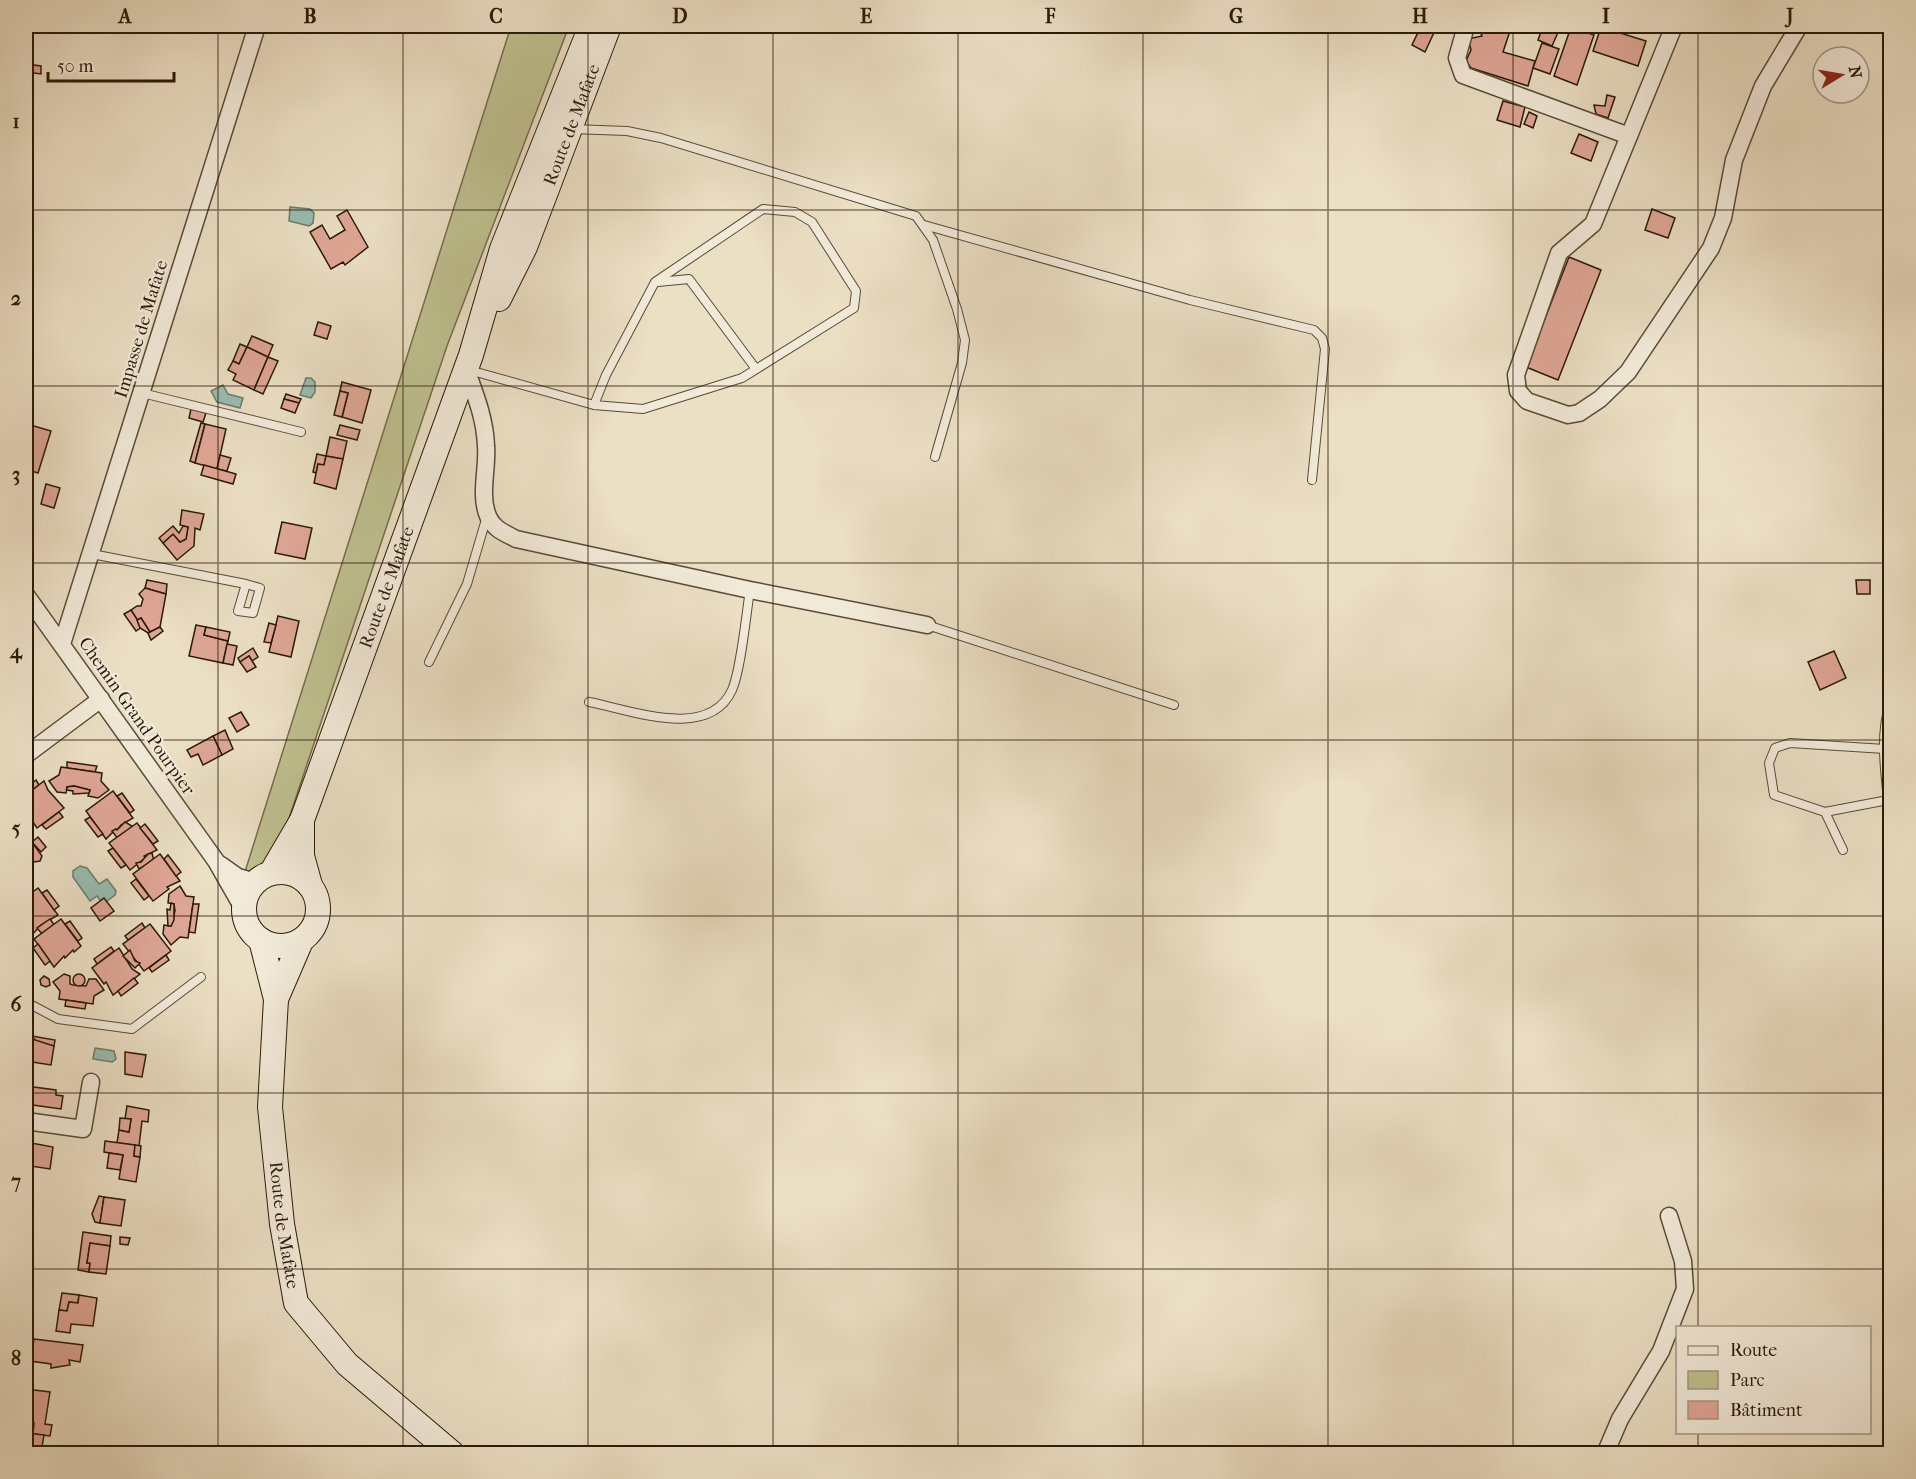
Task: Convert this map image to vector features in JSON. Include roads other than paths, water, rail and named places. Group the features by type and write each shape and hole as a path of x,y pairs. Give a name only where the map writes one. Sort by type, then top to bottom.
{"main road":[{"name":"Route de Mafate","path":"264,877 302,820 468,362 525,247 591,26"},
{"name":"Route de Mafate","path":"560,126 609,26"},
{"name":"Route de Mafate","path":"302,820 302,856 310,885"},
{"path":"292,873 310,885 318,905 318,915 309,934 301,941 281,946 261,940 249,927 244,910 247,894 264,877 292,873"},
{"name":"Route de Mafate","path":"261,940 276,999 270,1107 282,1224 296,1303 348,1364 453,1454"},
{"name":"Route de Mafate","path":"276,999 301,941"}],"street":[{"name":"Impasse de Mafate","path":"62,644 257,26"},
{"path":"1466,26 1457,58 1463,75 1629,136"},
{"path":"1674,26 1593,224 1559,253 1516,375 1518,391 1527,401 1557,412 1579,413 1600,399 1628,372 1711,248 1723,218 1734,160 1759,96 1799,26"},
{"path":"468,362 481,409 486,446 487,516 495,528 516,539 750,590 927,625"},
{"name":"Chemin Grand Pourpier","path":"26,595 216,861 244,910"},
{"path":"26,755 101,699"},
{"name":"Chemin Grand Pourpier","path":"216,861 237,877 264,877"},
{"path":"26,1121 83,1129 91,1082"},
{"path":"1605,1454 1620,1419 1661,1351 1685,1290 1683,1261 1669,1216"}],"lane":[{"path":"560,126 627,131 661,138 916,216 933,240 957,309 965,340 962,363 934,457"},
{"path":"468,362 594,405 643,410 742,378 854,308 855,291 812,222 795,213 763,209 655,282 606,375 594,405"},
{"path":"924,225 1190,300 1314,330 1322,338 1325,349 1312,480"},
{"path":"655,282 689,279 756,369"},
{"path":"142,393 302,432"},
{"path":"429,662 467,584 487,516"},
{"path":"92,554 246,584"},
{"path":"589,702 683,720 702,718 718,709 733,688 750,590"},
{"path":"927,625 1174,705"},
{"path":"1890,704 1887,714 1885,749 1890,819"},
{"path":"1885,749 1790,743 1774,748 1769,763 1774,795 1825,812 1888,800"},
{"path":"1825,812 1843,850"},
{"path":"26,1002 58,1019 132,1029 201,977"}],"water":[{"path":"290,207 310,209 314,213 313,223 309,226 289,221"},
{"path":"306,378 311,378 315,382 315,392 311,398 300,395"},
{"path":"223,385 228,394 243,398 240,408 217,402 211,391"},
{"path":"80,866 87,868 99,884 107,879 116,891 115,895 103,904 97,896 90,901 73,877 73,871"},
{"path":"95,1048 114,1051 116,1059 112,1062 93,1059"}]}
